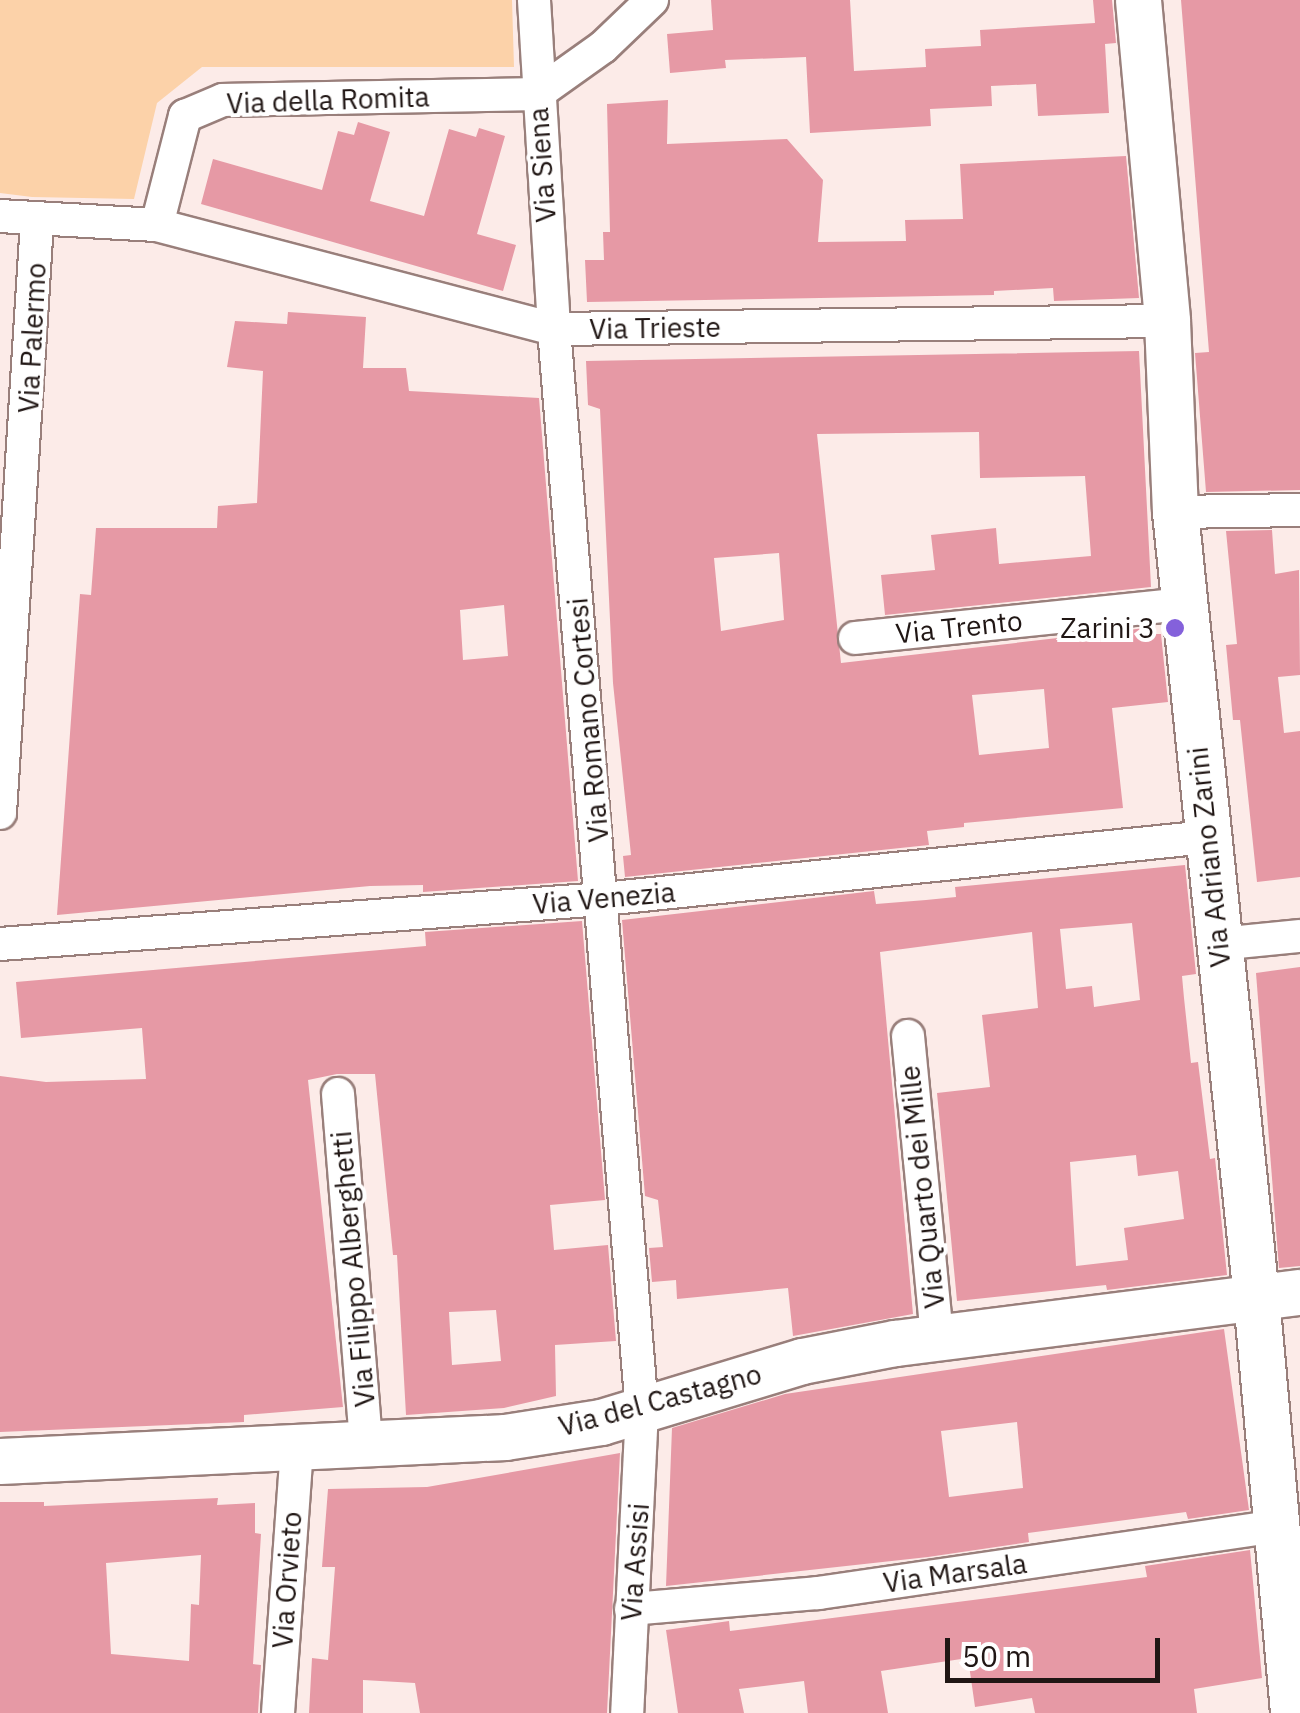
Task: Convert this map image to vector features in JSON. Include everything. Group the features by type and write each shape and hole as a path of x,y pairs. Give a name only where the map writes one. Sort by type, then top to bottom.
{"street":[{"name":"Via Siena","path":"534,0 554,329"},
{"path":"537,94 603,47 652,0"},
{"name":"Via Adriano Zarini","path":"1138,0 1166,321 1174,512 1256,1297 1293,1713"},
{"name":"Via della Romita","path":"157,226 185,116 223,100 537,94"},
{"path":"0,216 37,222 157,226"},
{"name":"Via Palermo","path":"0,813 37,222"},
{"name":"Via Trieste","path":"157,226 554,329 1166,321"},
{"name":"Via Romano Cortesi","path":"554,329 642,1410"},
{"path":"1174,512 1300,510"},
{"name":"Via Trento","path":"854,638 1183,604"},
{"name":"Via Venezia","path":"0,944 603,899 1208,837"},
{"path":"1218,944 1300,936"},
{"name":"Via Quarto dei Mille","path":"908,1036 937,1338"},
{"name":"Via Filippo Alberghetti","path":"338,1094 366,1444"},
{"name":"Via del Castagno","path":"0,1461 505,1437 642,1410 802,1362 937,1338 1300,1292"},
{"name":"Via Assisi","path":"627,1713 642,1410"},
{"name":"Via Orvieto","path":"278,1713 297,1448"},
{"name":"Via Marsala","path":"632,1609 818,1592 1277,1526"}],"shaded area":[{"path":"0,0 512,0 514,67 202,67 157,103 134,199 0,193"}],"building":[{"path":"711,0 850,0 854,71 926,67 925,49 981,46 980,30 1095,23 1093,0 1112,0 1116,43 1105,44 1109,113 1038,116 1036,84 991,86 992,106 930,109 931,126 810,133 806,57 725,60 726,68 670,73 667,34 713,30"},
{"path":"1181,0 1300,0 1300,490 1206,492 1195,353 1209,352"},
{"path":"668,100 667,144 787,139 823,180 818,242 906,241 905,220 963,219 960,164 1126,156 1139,298 1054,301 1053,288 994,291 994,295 587,302 585,260 604,260 603,232 610,232 607,104"},
{"path":"358,122 390,132 370,201 424,216 449,129 476,137 479,128 505,136 477,234 516,245 503,291 201,204 213,159 322,190 338,131 354,135"},
{"path":"288,312 366,317 363,368 406,368 409,391 539,398 578,881 423,892 423,885 370,886 57,915 80,594 91,595 96,528 217,528 218,506 257,503 263,371 227,367 235,321 287,324","holes":["504,605 508,656 463,660 460,610"]},
{"path":"1139,351 1151,587 885,615 881,575 935,570 931,535 996,528 999,564 1091,556 1085,476 980,478 979,432 817,434 841,663 1154,627 1155,634 1161,634 1168,702 1112,708 1123,808 964,823 964,827 927,831 929,845 625,877 623,856 631,855 613,683 600,409 588,405 586,361","holes":["779,553 784,620 721,631 714,558","1044,689 1049,748 979,755 972,695"]},
{"path":"1272,530 1275,574 1299,570 1300,675 1278,677 1284,733 1300,731 1300,877 1257,882 1240,720 1233,720 1226,645 1237,644 1226,531"},
{"path":"1185,865 1196,974 1182,976 1184,998 1191,1063 1198,1062 1210,1159 1215,1158 1227,1275 1107,1290 1106,1285 957,1301 937,1093 990,1087 982,1015 1038,1008 1032,932 880,952 913,1314 793,1336 788,1288 677,1299 676,1280 652,1282 649,1248 663,1247 658,1200 645,1196 622,920 874,891 876,904 926,900 956,897 955,887","holes":["1132,923 1140,1000 1094,1007 1092,986 1066,989 1060,929","1136,1155 1138,1176 1178,1171 1184,1219 1124,1228 1128,1260 1076,1266 1070,1162"]},
{"path":"582,921 605,1200 550,1205 554,1250 608,1245 616,1341 555,1345 556,1396 504,1408 406,1415 397,1255 393,1255 375,1074 337,1074 308,1080 343,1407 244,1415 244,1422 0,1432 0,1076 46,1082 146,1079 142,1028 21,1038 16,982 426,946 425,932","holes":["496,1310 501,1361 452,1365 449,1312"]},
{"path":"1300,967 1300,1266 1279,1268 1256,973"},
{"path":"1224,1329 1249,1510 1188,1519 1186,1512 1028,1533 1029,1542 928,1557 666,1586 672,1428 785,1394","holes":["1017,1422 1023,1488 949,1497 941,1431"]},
{"path":"620,1453 607,1713 420,1713 415,1683 363,1680 363,1713 309,1713 312,1658 328,1660 335,1567 322,1567 328,1489 427,1487"},
{"path":"218,1498 217,1505 255,1503 255,1533 261,1534 253,1664 261,1665 258,1713 0,1713 0,1502 44,1502 44,1506","holes":["201,1555 199,1605 191,1604 189,1661 111,1654 106,1563"]},
{"path":"1250,1550 1262,1678 1194,1689 1197,1713 1035,1713 1032,1698 975,1707 968,1658 881,1671 888,1713 808,1713 804,1681 739,1689 744,1713 678,1713 666,1630 729,1621 730,1631 1147,1577 1145,1566"}],"place":[{"name":"Zarini 3","path":"1175,628"}]}
